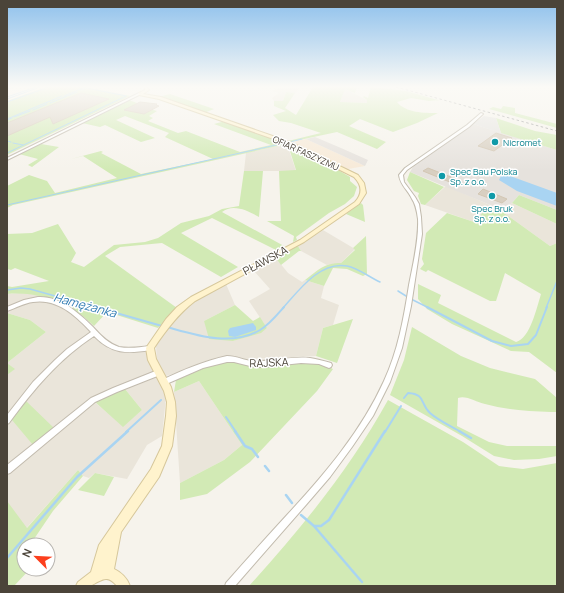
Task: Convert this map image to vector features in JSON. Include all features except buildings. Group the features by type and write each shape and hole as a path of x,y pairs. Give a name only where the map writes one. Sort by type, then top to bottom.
{"street":[{"path":"7,159 98,115"},
{"name":"OFIAR FASZYZMU","path":"208,115 289,143 350,173 360,180 364,188"},
{"path":"229,586 307,500 352,441 382,392 399,348 420,234 420,223 415,200 401,177 402,173 468,126 481,115"},
{"name":"PŁAWSKA","path":"150,348 172,316 193,299 302,241 352,207 360,200 363,195 364,188"},
{"path":"7,309 25,301 48,300 74,312 86,322 94,333 107,345 120,350 134,351 150,348 152,360 171,402 171,416 167,446 155,473 142,494 117,527 103,549 101,574"},
{"path":"7,421 40,379 94,333"},
{"name":"RAJSKA","path":"7,470 93,400 116,390 229,359 255,364 279,361 313,360 330,365"},
{"path":"82,586 101,574 114,575 120,579 124,586"}],"shaded area":[{"path":"484,116 496,118 501,133 473,124"},
{"path":"473,124 557,150 557,210 519,195 505,211 410,172 413,167"},
{"path":"315,137 368,160 365,166 306,139"},
{"path":"306,139 365,166 348,169 294,144 296,143 295,141"},
{"path":"287,144 296,171 244,171 246,153"},
{"path":"446,186 490,205 474,222 425,205"},
{"path":"512,203 557,224 557,243 550,246 504,213"},
{"path":"323,230 355,249 341,263 327,265 301,251 298,246"},
{"path":"275,257 288,273 302,282 305,280 324,286 321,298 339,305 333,325 323,328 316,356 246,359 227,356 166,376 157,360 156,346 173,320 194,301 226,284 235,305 204,321 233,341 261,332 267,328 249,301 270,289 253,270"},
{"path":"18,293 41,295 72,314 109,349 126,353 147,351 153,372 113,388 91,399 123,426 142,410 125,389 156,376 166,397 162,436 147,445 127,479 95,473 89,478 83,476 78,470 19,537 16,537 16,540 7,550 7,375 14,369 7,363 46,332 30,320 7,313 7,294"},
{"path":"199,381 242,445 224,460 180,483 174,392"}],"green space":[{"path":"7,115 91,115 7,155"},
{"path":"99,115 151,115 149,116 153,118 148,121 178,133 186,131 240,152 271,145 214,124 225,121 287,144 13,205 7,208 7,186 29,175 47,181 55,193 117,178 83,156 71,159 101,151 103,152 101,153 141,174 213,159 165,137 169,133 125,116 116,120 155,138 141,142 105,125 100,127 82,123"},
{"path":"273,115 434,115 393,132 360,119 349,126 386,142 377,149 337,132 290,142 288,141 321,133 291,123 279,121"},
{"path":"509,115 521,115 557,124 557,128"},
{"path":"496,118 535,131 557,135 557,150 501,133"},
{"path":"41,144 59,147 32,167 28,165 38,159 19,154"},
{"path":"288,145 339,169 338,170 350,177 350,181 357,187 354,196 345,204 329,213 296,237 297,240 293,242 294,236 267,221 281,221 279,171 296,170"},
{"path":"244,171 263,171 259,217 246,210 236,208 226,209 222,212 284,246 276,250 212,218 181,233 238,267 221,277 162,243 120,247 105,256 177,308 158,328 107,312 94,326 75,311 54,300 31,294 7,294 7,286 12,287 49,281 15,268 11,270 7,269 7,234 32,233 58,224 76,253 71,262 84,267 114,245 145,242 158,238 181,223 209,216 222,209 239,206"},
{"path":"410,172 444,187 425,205 421,204 418,196 419,193 414,191 407,180"},
{"path":"519,195 557,210 557,224 512,203"},
{"path":"361,203 363,205 365,222 346,214"},
{"path":"489,206 504,212 550,246 557,243 557,373 529,352 511,351 452,324 427,309 418,299 418,284 441,295 438,303 516,342 521,340 525,335 532,322 541,294 505,273 496,301 490,301 428,270 426,272 420,269 424,264 422,259 426,233 447,213 474,222"},
{"path":"366,236 367,274 363,276 347,269 333,268 324,286 305,280 318,270 330,264 341,263 355,250 353,248"},
{"path":"298,246 301,251 281,265 275,257"},
{"path":"235,305 253,321 260,317 267,328 261,333 233,341 209,339 204,321"},
{"path":"7,313 30,320 46,332 7,363"},
{"path":"353,319 337,363 316,356 323,328"},
{"path":"412,327 461,356 490,368 535,379 557,398 557,412 551,412 509,409 461,397 458,398 457,426 489,442 507,446 557,446 557,456 539,459 514,460 494,456 390,395 404,360"},
{"path":"228,361 320,363 333,369 317,391 250,462 207,494 180,500 180,483 224,460 242,445 199,381 174,392 176,380 209,366"},
{"path":"7,363 15,369 7,375"},
{"path":"125,389 142,410 123,427 95,402"},
{"path":"388,400 463,442 499,466 523,469 557,463 557,586 249,586 324,497 374,425"},
{"path":"26,401 54,428 33,445 12,420"},
{"path":"78,470 83,476 53,511 35,537 16,537 16,577 22,577 14,586 7,586 7,501 27,528"},
{"path":"95,473 114,477 104,496 78,490"}],"water":[{"path":"507,175 557,193 557,206 517,191 499,180 501,176"},
{"path":"253,323 256,330 235,337 229,336 228,331 230,328"}],"waterway":[{"path":"7,119 17,115"},
{"path":"14,117 20,115"},
{"path":"7,153 87,115"},
{"path":"7,120 12,118"},
{"path":"290,142 302,139"},
{"path":"7,141 11,142"},
{"path":"13,143 23,145"},
{"path":"7,205 285,143"},
{"path":"283,308 303,285 319,272 328,268 337,266 351,267 380,282"},
{"path":"546,308 557,281"},
{"name":"Hamężanka","path":"7,290 21,288 30,289 98,308"},
{"path":"398,291 406,296"},
{"path":"411,299 427,307"},
{"name":"Hamężanka","path":"95,307 162,326"},
{"path":"167,327 214,338 237,338 260,330 273,320 284,307"},
{"path":"427,307 492,341 511,346 528,344 536,335 547,307"},
{"path":"404,398 408,393 418,395 430,413 461,432"},
{"path":"126,432 161,400"},
{"path":"385,432 401,406"},
{"path":"226,417 236,432"},
{"path":"7,558 77,477 128,431"},
{"path":"235,431 245,446 252,449 258,457"},
{"path":"314,526 321,526 329,520 385,431"},
{"path":"459,431 471,438"},
{"path":"265,466 269,471"},
{"path":"286,495 292,503"},
{"path":"301,515 314,526"},
{"path":"314,526 362,582"}],"railway":[{"path":"497,115 557,131"}],"place":[{"name":"Nicromet","path":"495,142"},
{"name":"Spec Bau Polska Sp. z o.o.","path":"442,176"},
{"name":"Spec Bruk Sp. z o.o.","path":"492,196"}]}
